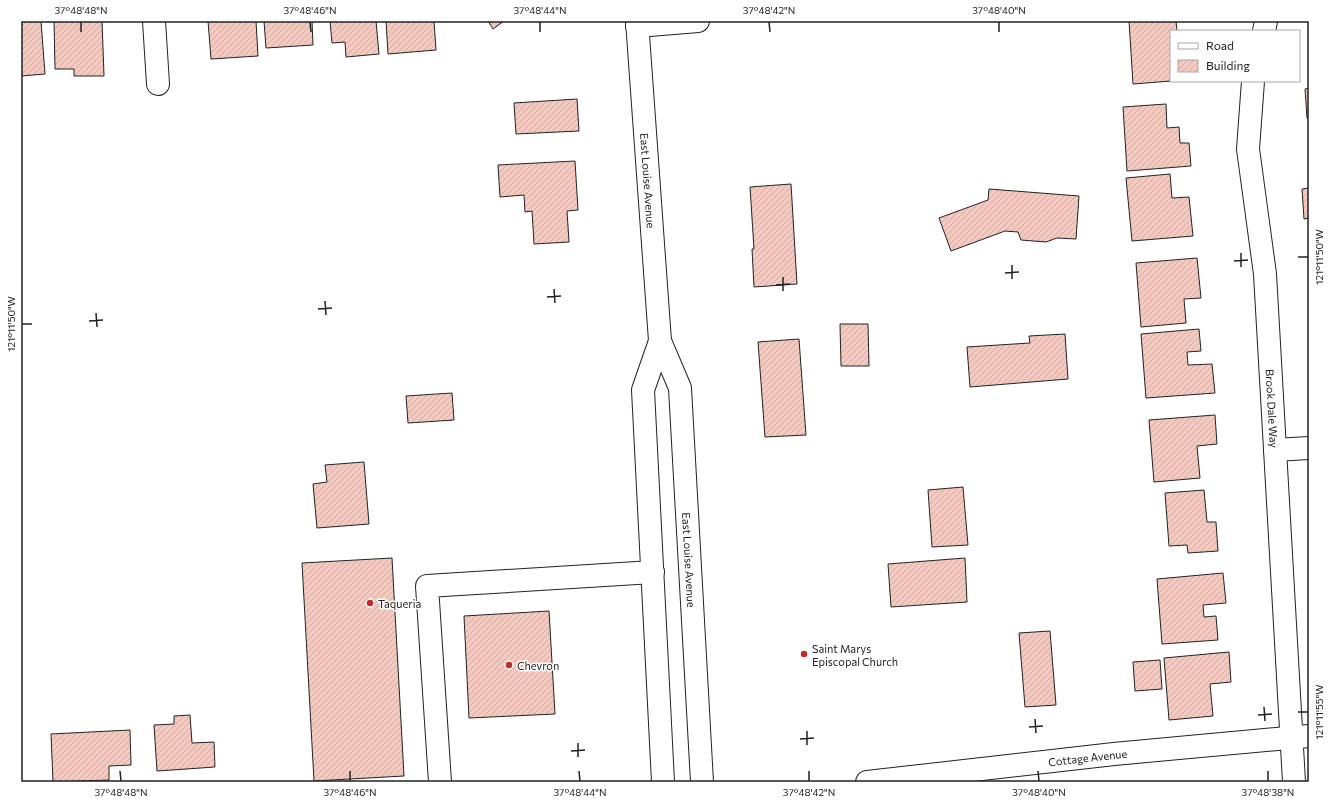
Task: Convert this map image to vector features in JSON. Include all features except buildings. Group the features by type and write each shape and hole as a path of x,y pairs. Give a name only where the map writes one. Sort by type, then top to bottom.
{"street":[{"path":"154,21 158,84"},
{"path":"637,23 698,21"},
{"name":"East Louise Avenue","path":"637,23 660,341 680,388 702,782"},
{"name":"Brook Dale Way","path":"1254,82 1248,149 1265,274 1275,450 1300,737 1294,782"},
{"name":"East Louise Avenue","path":"660,341 643,390 663,782"},
{"path":"1275,450 1309,448"},
{"path":"440,782 427,586 653,572"},
{"name":"Cottage Avenue","path":"867,782 1114,754 1300,737"}],"place":[{"name":"Taqueria","path":"370,603"},
{"name":"Saint Marys Episcopal Church","path":"804,654"},
{"name":"Chevron","path":"509,665"}]}
